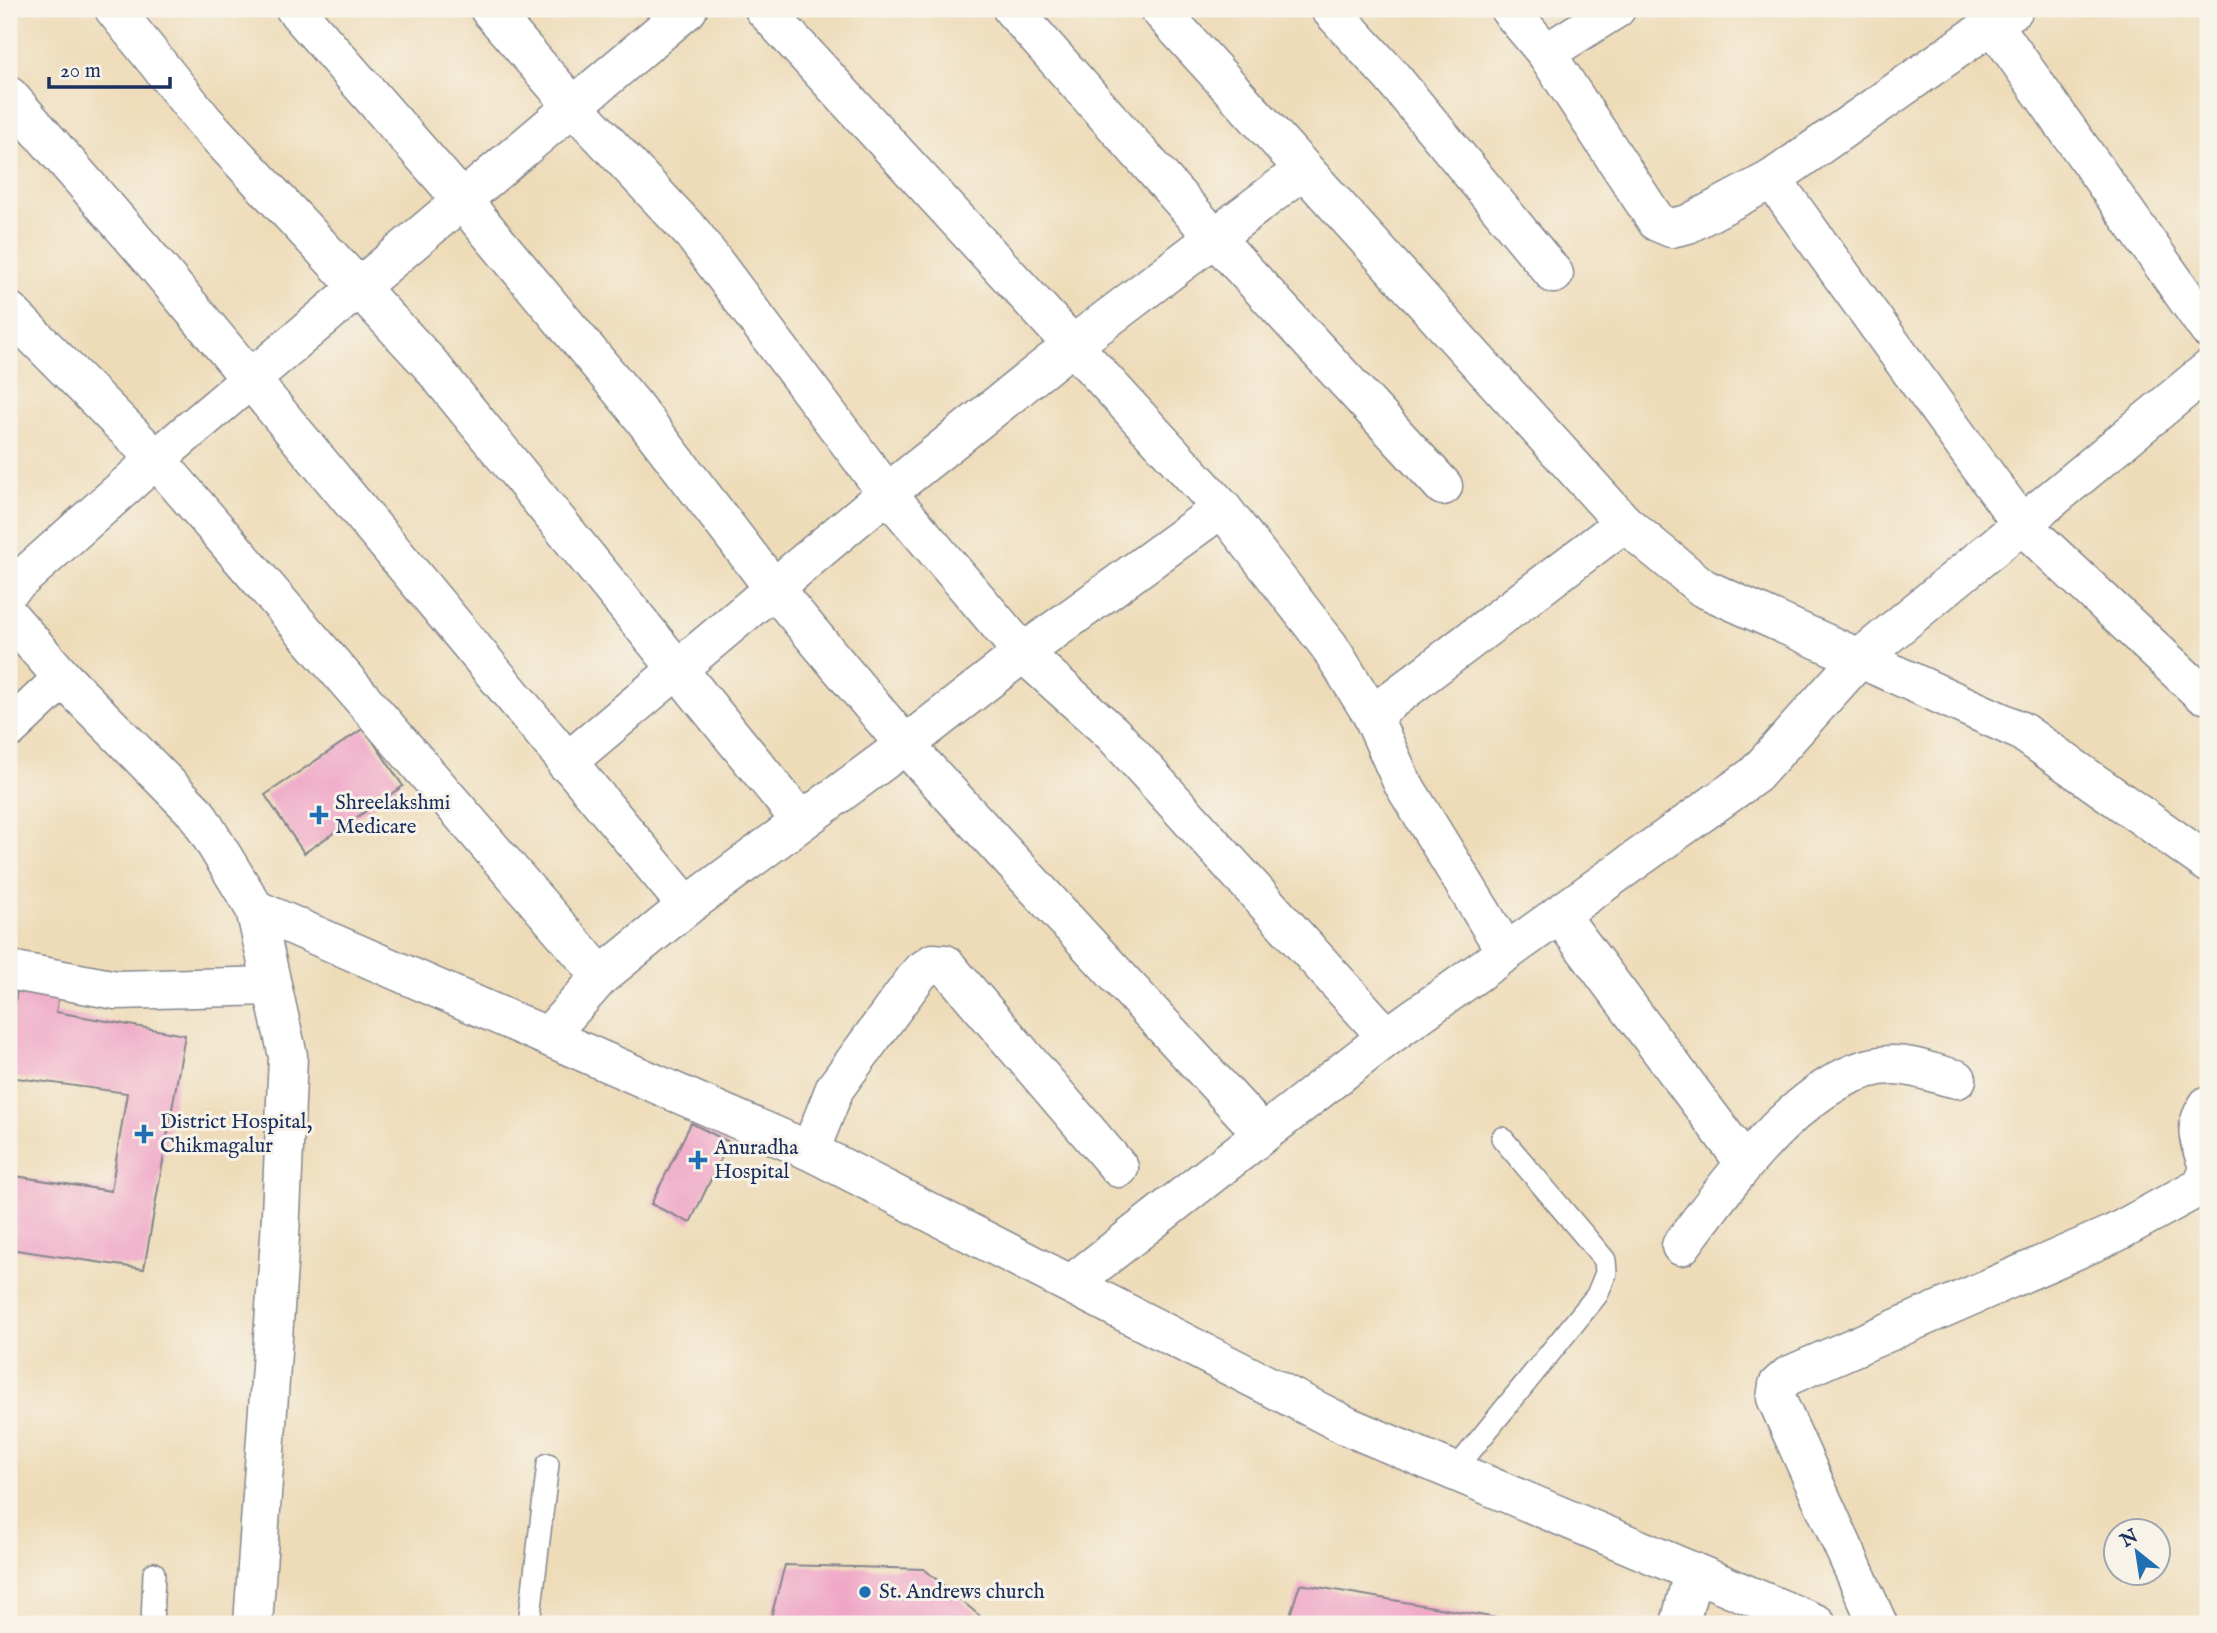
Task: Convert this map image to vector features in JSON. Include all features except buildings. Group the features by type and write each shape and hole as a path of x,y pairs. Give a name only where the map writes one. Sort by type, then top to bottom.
{"street":[{"path":"114,9 204,121 429,363 677,672 801,821"},
{"path":"295,9 462,200 633,405 775,590 905,745 1262,1133"},
{"path":"489,9 574,107 693,234 887,493 1023,653 1113,734 1387,1037"},
{"path":"9,590 249,379 688,9"},
{"path":"764,9 1222,508 1329,646 1372,715 1402,782 1506,951"},
{"path":"1012,9 1214,237 1443,486"},
{"path":"1159,9 1302,171 1624,523 1703,588 2021,732 2208,863"},
{"path":"1330,9 1392,76 1554,274"},
{"path":"1509,9 1546,53 1657,222 1671,228 1688,224 1772,179 2003,16 2208,329"},
{"path":"1546,53 1616,9"},
{"path":"9,96 145,252 566,764 687,906"},
{"path":"566,764 887,493 1074,344 1302,171"},
{"path":"1772,179 2022,525 2201,693 2208,695"},
{"path":"9,311 156,459 601,976"},
{"path":"1071,1284 1387,1037 1755,775 1858,659 2208,370"},
{"path":"549,1035 601,976 687,906 905,745 1023,653 1222,508"},
{"path":"1372,715 1624,523"},
{"path":"9,616 63,678 197,814 255,909 288,1056 280,1237 253,1624"},
{"path":"9,729 63,678"},
{"path":"255,909 810,1151 1347,1426 1817,1624"},
{"path":"1559,914 1744,1162"},
{"path":"810,1151 835,1088 920,972 933,963 945,964 1119,1168"},
{"path":"9,970 116,990 272,986"},
{"path":"1681,1246 1744,1162 1806,1104 1843,1077 1865,1069 1895,1065 1957,1079"},
{"path":"2208,1105 2198,1119 2198,1135 2208,1166"},
{"path":"1878,1624 1776,1398 1778,1385 1788,1376 2115,1233 2201,1186 2208,1173"},
{"path":"1680,1624 1693,1572"}],"lane":[{"path":"1455,1470 1597,1294 1606,1273 1605,1260 1502,1138"},
{"path":"529,1624 548,1464"},
{"path":"152,1624 154,1573"}],"place":[{"name":"Shreelakshmi Medicare","path":"319,815"},
{"name":"District Hospital, Chikmagalur","path":"144,1134"},
{"name":"Anuradha Hospital","path":"698,1160"},
{"name":"St. Andrews church","path":"865,1592"}]}
